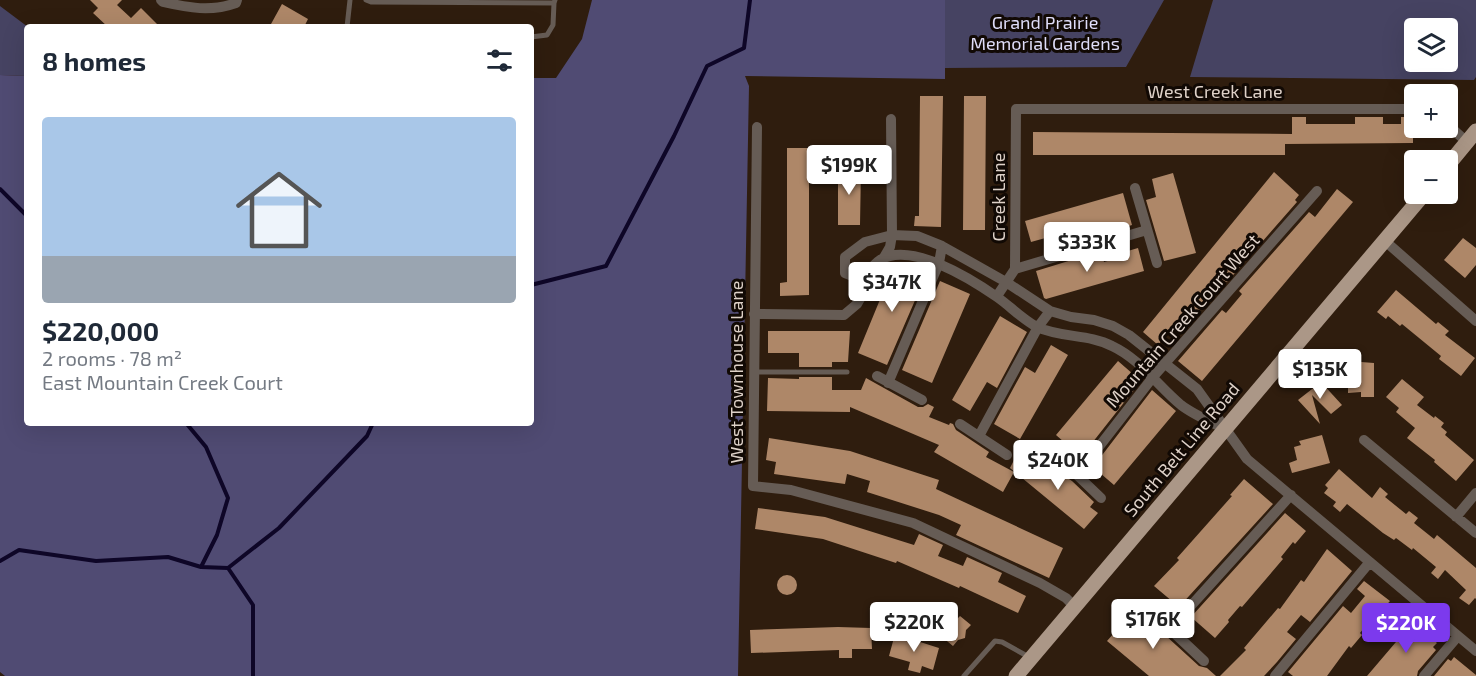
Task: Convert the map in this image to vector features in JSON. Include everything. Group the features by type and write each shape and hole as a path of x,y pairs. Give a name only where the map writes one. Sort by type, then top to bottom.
{"main road":[{"path":"1458,153 1472,136"},
{"name":"South Belt Line Road","path":"1016,676 1416,204"}],"street":[{"path":"161,0 189,8 211,9 236,3 237,0"},
{"name":"West Creek Lane","path":"1016,109 1404,109"},
{"name":"Creek Lane","path":"1015,269 1016,109"},
{"path":"754,314 844,315 856,304 890,247 892,235 891,119"},
{"name":"West Townhouse Lane","path":"757,127 753,486 791,490 913,523 1040,583 1066,598 1074,607"},
{"path":"1458,130 1472,136"},
{"path":"1135,188 1157,263"},
{"name":"Mountain Creek Court West","path":"1077,475 1153,377 1317,191"},
{"path":"997,296 1015,269 1147,230"},
{"path":"1225,429 1182,406 1153,377 1114,346 1092,338 1071,336 1038,327 997,296 939,263 916,255 900,254 881,260 860,279 845,273 845,257 865,242 892,235 917,236 942,246 1006,282 1050,311 1094,320 1113,326 1129,335 1197,389 1247,459 1476,651"},
{"path":"1385,241 1474,316"},
{"path":"888,383 939,263 942,246"},
{"path":"979,436 1038,327 1050,311"},
{"path":"877,376 922,400"},
{"path":"960,424 1007,454"},
{"path":"1364,440 1476,533"},
{"path":"1047,456 1077,475 1101,498"},
{"path":"1456,517 1476,493"},
{"path":"1170,629 1291,495"},
{"path":"1275,676 1369,563"},
{"path":"1146,614 1170,629 1204,662"},
{"path":"1424,676 1458,636"}],"lane":[{"path":"347,24 350,0"},
{"path":"366,0 371,2 554,1 552,25 548,35 534,37"},
{"path":"753,372 847,372"},
{"path":"964,676 994,641 1002,642 1031,658"}],"green space":[{"name":"Grand Prairie Memorial Gardens","path":"945,0 1164,0 1126,67 944,68"},
{"path":"1213,0 1476,0 1476,77 1474,80 1190,77"},
{"path":"0,6 24,24 24,76 0,75"}],"shaded area":[{"path":"592,0 945,0 945,79 745,76 749,86 738,676 5,676 0,672 0,75 24,76 24,426 534,426 534,78 556,78 582,39"}],"building":[{"path":"90,0 122,0 117,5 131,18 141,8 157,24 105,24 93,13 98,8"},
{"path":"282,4 308,19 306,24 271,24"},
{"path":"920,96 943,96 941,227 914,226 915,216 919,216"},
{"path":"964,96 986,96 985,230 963,230"},
{"path":"1292,117 1306,117 1306,124 1355,124 1355,117 1383,117 1383,124 1401,124 1401,117 1404,117 1404,138 1413,138 1413,143 1285,144 1285,155 1033,155 1033,132 1292,134"},
{"path":"787,148 809,148 809,295 780,296 780,283 787,282"},
{"path":"838,168 861,168 860,225 838,225"},
{"path":"1274,172 1299,195 1295,200 1297,202 1255,250 1251,246 1237,262 1241,266 1227,282 1224,281 1187,327 1179,320 1158,345 1143,332"},
{"path":"1173,173 1196,253 1164,261 1146,200 1156,197 1152,179"},
{"path":"1337,189 1353,202 1202,381 1178,361 1222,310 1226,313 1242,294 1239,291 1309,212 1315,217"},
{"path":"1123,193 1132,225 1071,245 1067,232 1031,242 1025,221"},
{"path":"1463,238 1476,248 1476,265 1465,278 1444,260"},
{"path":"1138,248 1144,271 1044,298 1036,271 1101,251 1104,262 1122,257 1121,253"},
{"path":"895,263 926,275 887,365 858,353"},
{"path":"940,281 970,294 932,383 902,370"},
{"path":"1396,290 1436,324 1438,322 1449,331 1445,335 1475,358 1461,376 1402,324 1400,326 1388,316 1386,319 1377,312"},
{"path":"1000,316 1027,332 997,388 987,382 970,411 952,400"},
{"path":"768,331 850,331 848,362 832,362 832,367 799,367 799,353 768,353"},
{"path":"1051,345 1068,355 1020,439 994,424 1025,367 1035,373"},
{"path":"1118,361 1141,381 1081,457 1056,435"},
{"path":"1348,361 1374,363 1374,397 1361,397 1361,392 1348,393"},
{"path":"799,377 832,377 832,390 861,390 866,378 918,407 928,404 934,407 929,417 949,425 953,424 956,430 989,452 986,457 1014,472 1003,492 934,452 939,445 850,407 850,412 767,411 768,378 799,379"},
{"path":"1402,379 1424,397 1417,405 1444,423 1441,427 1447,432 1445,435 1474,460 1456,481 1434,462 1435,460 1407,438 1415,428 1396,412 1399,408 1386,397"},
{"path":"1321,382 1342,405 1331,414 1312,395 1320,424 1298,400"},
{"path":"1152,390 1176,411 1114,485 1093,467"},
{"path":"1322,435 1330,463 1292,473 1289,463 1297,460 1294,447 1301,445 1299,441"},
{"path":"769,438 850,451 939,480 936,489 1063,548 1049,578 956,535 961,525 939,515 867,492 870,481 847,474 845,484 774,474 776,462 766,460"},
{"path":"1033,458 1042,466 1044,463 1072,481 1094,502 1090,507 1098,513 1084,529 1010,468 1014,460 1026,466"},
{"path":"1339,469 1372,498 1380,487 1388,494 1385,497 1406,514 1409,511 1418,518 1414,523 1434,539 1437,535 1476,568 1476,599 1469,605 1459,598 1466,590 1445,570 1438,579 1431,573 1436,567 1413,548 1412,550 1396,538 1394,540 1383,533 1347,504 1340,512 1333,506 1336,502 1324,493 1328,488 1325,485"},
{"path":"1244,479 1273,504 1179,607 1154,586 1179,560 1177,558 1232,496 1230,495"},
{"path":"758,508 825,517 914,545 919,534 943,545 938,556 963,566 967,557 1002,573 998,582 1026,596 1018,613 960,586 959,588 897,561 896,563 823,539 755,529"},
{"path":"1285,513 1306,531 1295,544 1293,542 1281,557 1283,559 1242,607 1240,606 1215,638 1191,617"},
{"path":"1327,549 1352,571 1310,622 1301,615 1287,632 1296,639 1277,662 1264,676 1220,676 1246,650 1244,648 1278,608 1280,609 1301,580 1304,582"},
{"path":"783,575 791,575 797,581 797,589 791,595 783,595 777,589 777,581"},
{"path":"1364,581 1390,601 1374,619 1372,618 1360,633 1362,635 1351,648 1349,646 1327,676 1293,676 1288,672 1343,606 1351,613 1365,596 1357,589"},
{"path":"1136,608 1142,620 1165,635 1199,666 1207,668 1216,676 1149,676 1107,641"},
{"path":"960,616 971,625 966,630 965,638 958,640 953,646 942,637 946,632 948,622 955,621"},
{"path":"1413,622 1437,643 1433,647 1436,650 1418,671 1417,676 1367,676"},
{"path":"871,628 872,649 852,649 852,658 839,658 839,650 751,653 750,630"},
{"path":"895,634 939,648 933,670 922,666 920,673 908,670 910,662 889,656"},
{"path":"1454,657 1476,676 1434,676 1448,659 1451,661"}],"waterway":[{"path":"534,284 606,266 674,136 707,66 744,48 750,0"},
{"path":"0,189 24,213"},
{"path":"188,426 206,447 228,498 217,535 201,567"},
{"path":"228,568 279,528 367,436 372,426"},
{"path":"0,561 19,550 96,561 168,557 201,567 228,568 253,605 253,676"}]}
